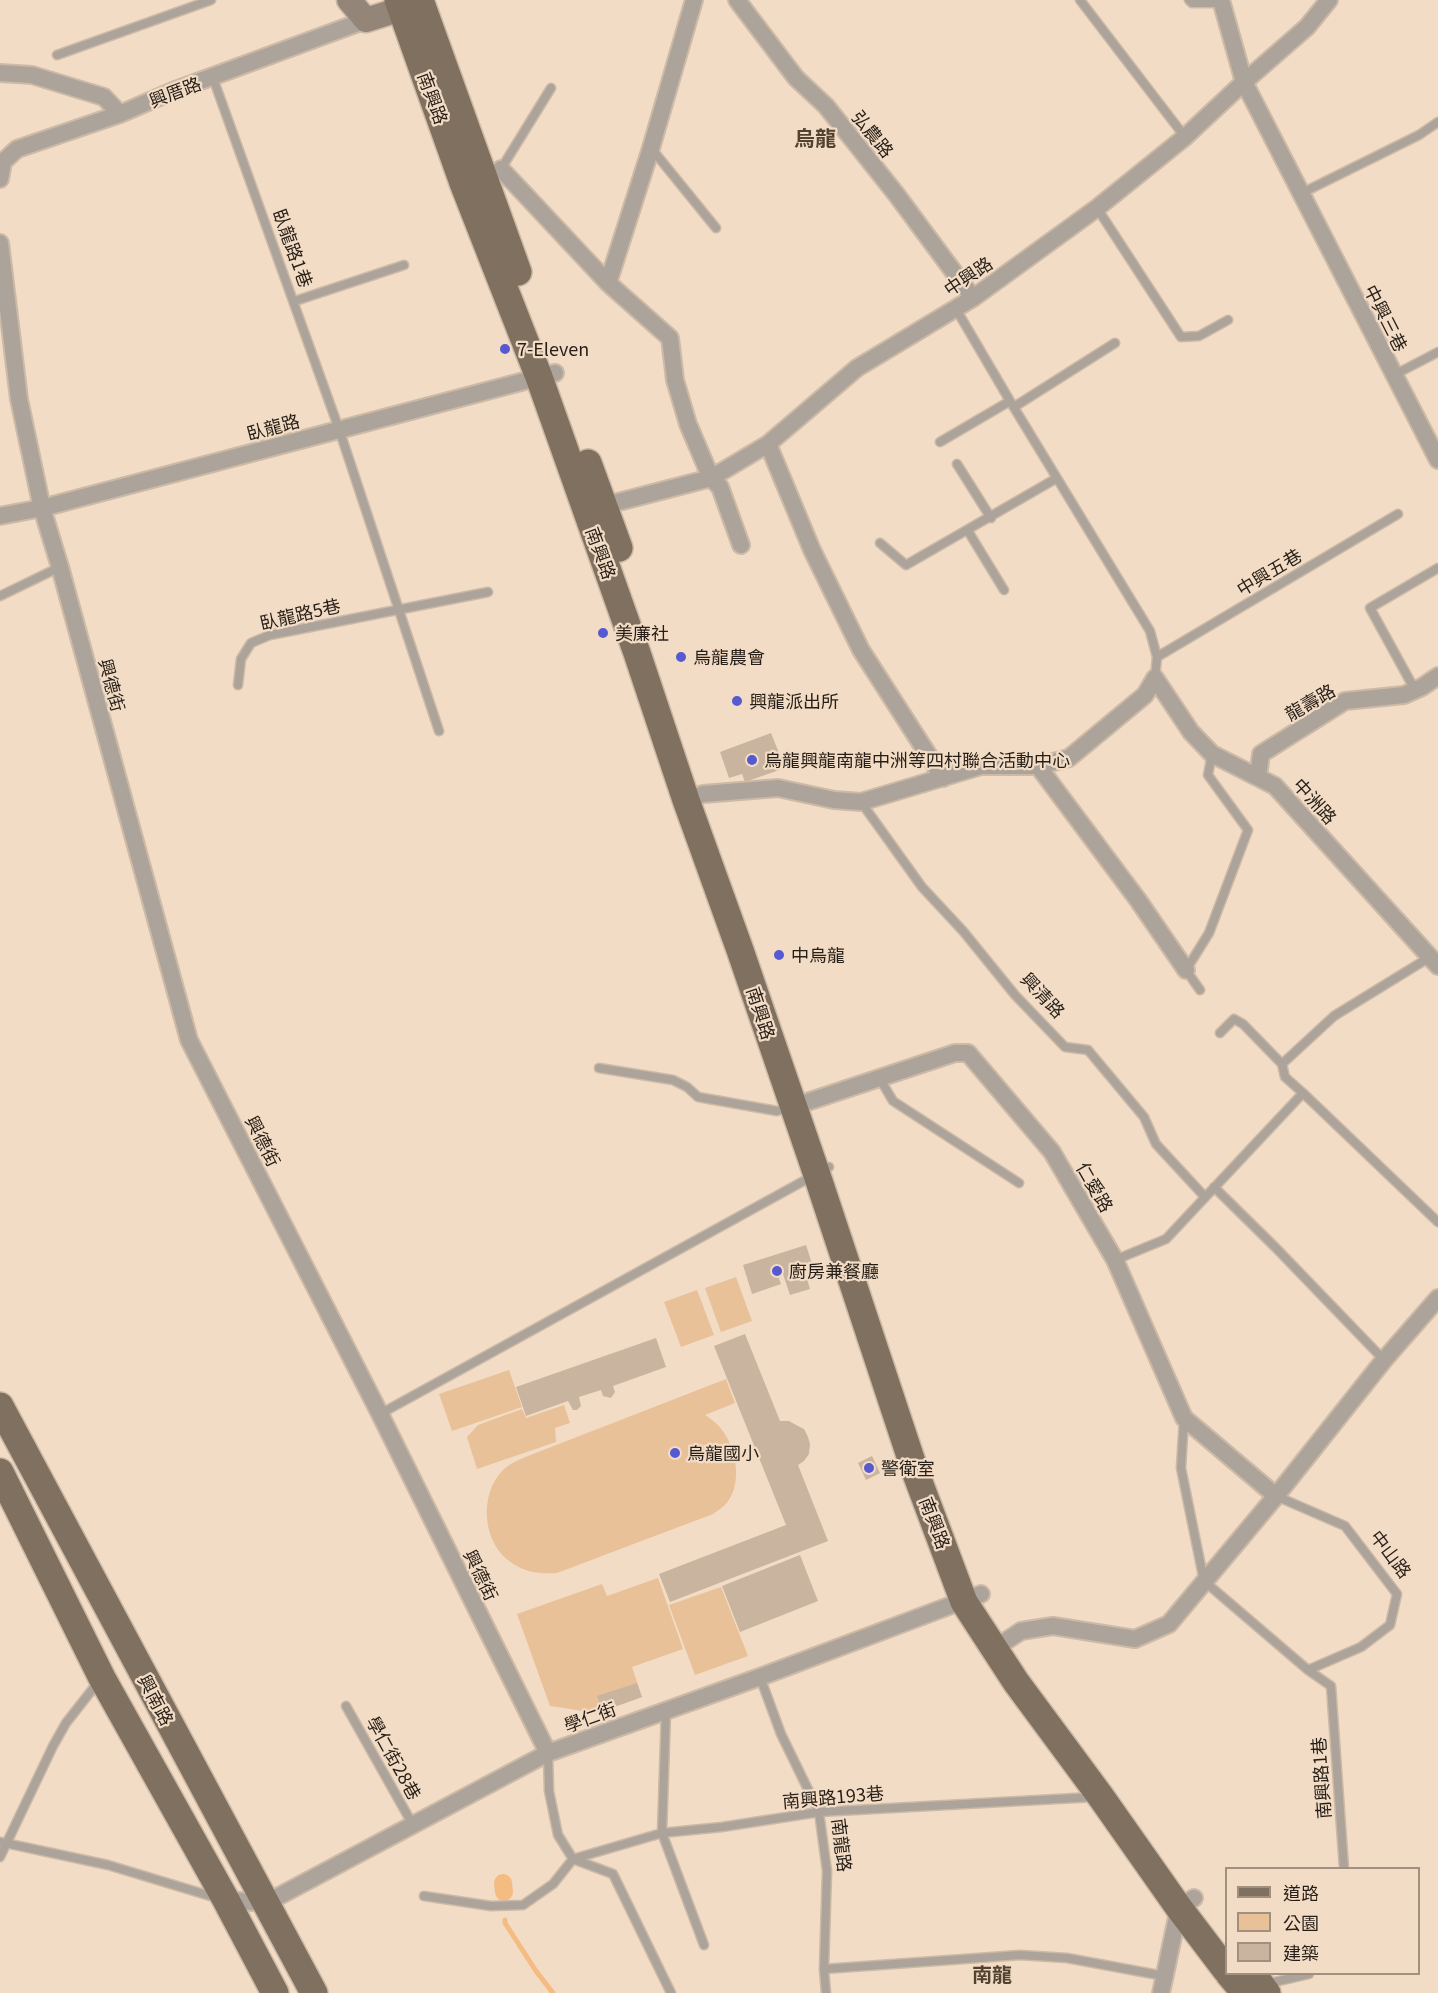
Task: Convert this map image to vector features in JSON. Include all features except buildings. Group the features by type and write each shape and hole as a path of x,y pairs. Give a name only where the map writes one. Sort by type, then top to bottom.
{"main road":[{"name":"南興路","path":"414,2 482,176 547,375 595,508 799,1105 931,1464 973,1598 1001,1645 1101,1797 1186,1903 1225,1938"},
{"name":"興南路","path":"0,1406 314,1993"},
{"name":"興南路","path":"0,1472 102,1678 226,1900 275,1993"},
{"name":"南興路","path":"1001,1645 1186,1903 1225,1967"},
{"path":"1232,1975 1255,1988"}],"street":[{"path":"349,0 366,20"},
{"path":"608,282 651,148 694,0"},
{"name":"弘農路","path":"737,0 796,78 826,106 896,194 973,298"},
{"name":"中興路","path":"595,508 711,478 768,444 857,369 973,298 1097,208 1185,137 1306,27 1329,0"},
{"name":"興厝路","path":"0,179 3,162 17,149 120,114 173,91 414,2"},
{"name":"中興三巷","path":"1221,2 1244,82 1438,460"},
{"path":"0,73 32,75 104,97 120,114"},
{"path":"482,176 608,282 670,338 675,380 688,424 711,478 720,487 741,545"},
{"path":"0,243 19,399 42,508"},
{"name":"臥龍路","path":"0,516 42,508 547,375"},
{"path":"768,444 812,550 861,650 943,778"},
{"name":"興德街","path":"42,508 189,1040 380,1414 548,1753"},
{"name":"龍壽路","path":"1258,777 1262,754 1345,701 1404,695 1438,676"},
{"path":"694,797 778,788 834,800 861,802 981,766 1038,766 1069,758 1145,695 1155,678"},
{"name":"中洲路","path":"1155,678 1191,732 1212,754 1275,786 1434,962"},
{"path":"1038,766 1138,900 1186,970"},
{"name":"仁愛路","path":"799,1105 955,1053 968,1053 1052,1152 1115,1260 1184,1418 1276,1496"},
{"path":"1001,1645 1021,1631 1053,1626 1135,1639 1170,1624 1384,1360 1438,1298"},
{"name":"學仁街","path":"266,1903 548,1753 973,1598"},
{"path":"226,1900 266,1903"},
{"path":"1161,1993 1186,1903"}],"lane":[{"path":"57,55 211,0"},
{"path":"1080,0 1185,137"},
{"path":"1189,0 1192,3 1221,2"},
{"name":"臥龍路1巷","path":"213,78 295,301 339,429"},
{"path":"482,176 550,88"},
{"path":"1300,194 1419,135 1438,122"},
{"path":"651,148 716,228"},
{"path":"1097,208 1181,337 1199,336 1228,320"},
{"path":"295,301 404,265"},
{"path":"956,309 1150,631 1157,657 1155,678"},
{"path":"940,442 1012,404 1115,343"},
{"path":"1394,375 1438,352"},
{"path":"339,429 439,731"},
{"path":"957,464 991,518"},
{"path":"880,543 906,565 1058,478"},
{"name":"中興五巷","path":"1157,657 1398,514"},
{"path":"968,531 1005,591"},
{"path":"0,596 60,567"},
{"path":"1415,690 1370,608 1438,568"},
{"name":"臥龍路5巷","path":"238,685 241,659 251,643 270,635 488,592"},
{"path":"1200,990 1186,970 1209,933 1248,830 1208,775 1212,754"},
{"name":"興清路","path":"861,802 922,887 963,931 1015,995 1065,1047 1089,1050 1144,1117 1156,1144 1205,1197"},
{"path":"1281,1064 1334,1016 1434,962"},
{"path":"1220,1033 1234,1019 1243,1024 1281,1064 1285,1077 1438,1222"},
{"path":"599,1068 673,1080 687,1087 698,1097 777,1111 799,1105"},
{"path":"880,1079 893,1101 1018,1183"},
{"path":"1115,1260 1166,1239 1303,1093"},
{"path":"380,1414 822,1169"},
{"path":"1214,1188 1276,1248 1384,1360"},
{"path":"1184,1418 1181,1468 1204,1581 1308,1670"},
{"name":"中山路","path":"1276,1496 1345,1526 1397,1594 1390,1625 1361,1647 1308,1670"},
{"name":"南興路1巷","path":"1308,1670 1331,1686 1344,1867"},
{"name":"南龍路","path":"760,1677 781,1734 819,1812 827,1871 824,1969 826,1993"},
{"path":"0,1857 3,1843 57,1738 84,1699 102,1678"},
{"name":"學仁街28巷","path":"346,1707 413,1825"},
{"path":"666,1711 662,1833 704,1945"},
{"path":"548,1753 549,1791 558,1835 573,1859 613,1874 671,1993"},
{"name":"南興路193巷","path":"573,1859 662,1833 722,1827 819,1812 1101,1797"},
{"path":"3,1843 108,1865 226,1900"},
{"path":"424,1896 491,1906 523,1905 553,1884 573,1859"},
{"path":"824,1969 1020,1955 1088,1962 1164,1976"},
{"path":"1255,1988 1305,1975"}],"green space":[{"path":"736,1277 752,1321 721,1332 705,1288"},
{"path":"697,1290 714,1335 681,1347 664,1302"},
{"path":"509,1370 522,1407 452,1431 439,1394"},
{"path":"726,1379 735,1403 705,1415 722,1430 734,1457 736,1478 731,1497 725,1505 713,1514 557,1573 528,1571 502,1555 489,1532 487,1505 496,1479 504,1469 525,1457"},
{"path":"564,1405 570,1423 555,1428 556,1442 477,1469 467,1437 478,1425 522,1409 526,1418"},
{"path":"658,1578 683,1649 632,1667 642,1697 597,1713 550,1706 517,1614 602,1584 607,1596"},
{"path":"721,1587 748,1656 695,1675 669,1605"}],"waterway":[{"path":"503,1883 504,1892"},
{"path":"505,1920 536,1971 553,1993"}],"place":[{"name":"7-Eleven","path":"505,349"},
{"name":"美廉社","path":"603,633"},
{"name":"烏龍農會","path":"681,657"},
{"name":"興龍派出所","path":"737,701"},
{"name":"烏龍興龍南龍中洲等四村聯合活動中心","path":"752,760"},
{"name":"中烏龍","path":"779,955"},
{"name":"廚房兼餐廳","path":"777,1271"},
{"name":"烏龍國小","path":"675,1453"},
{"name":"警衛室","path":"869,1468"}],"district":[{"name":"烏龍","path":"815,138"},
{"name":"南龍","path":"992,1974"}]}
